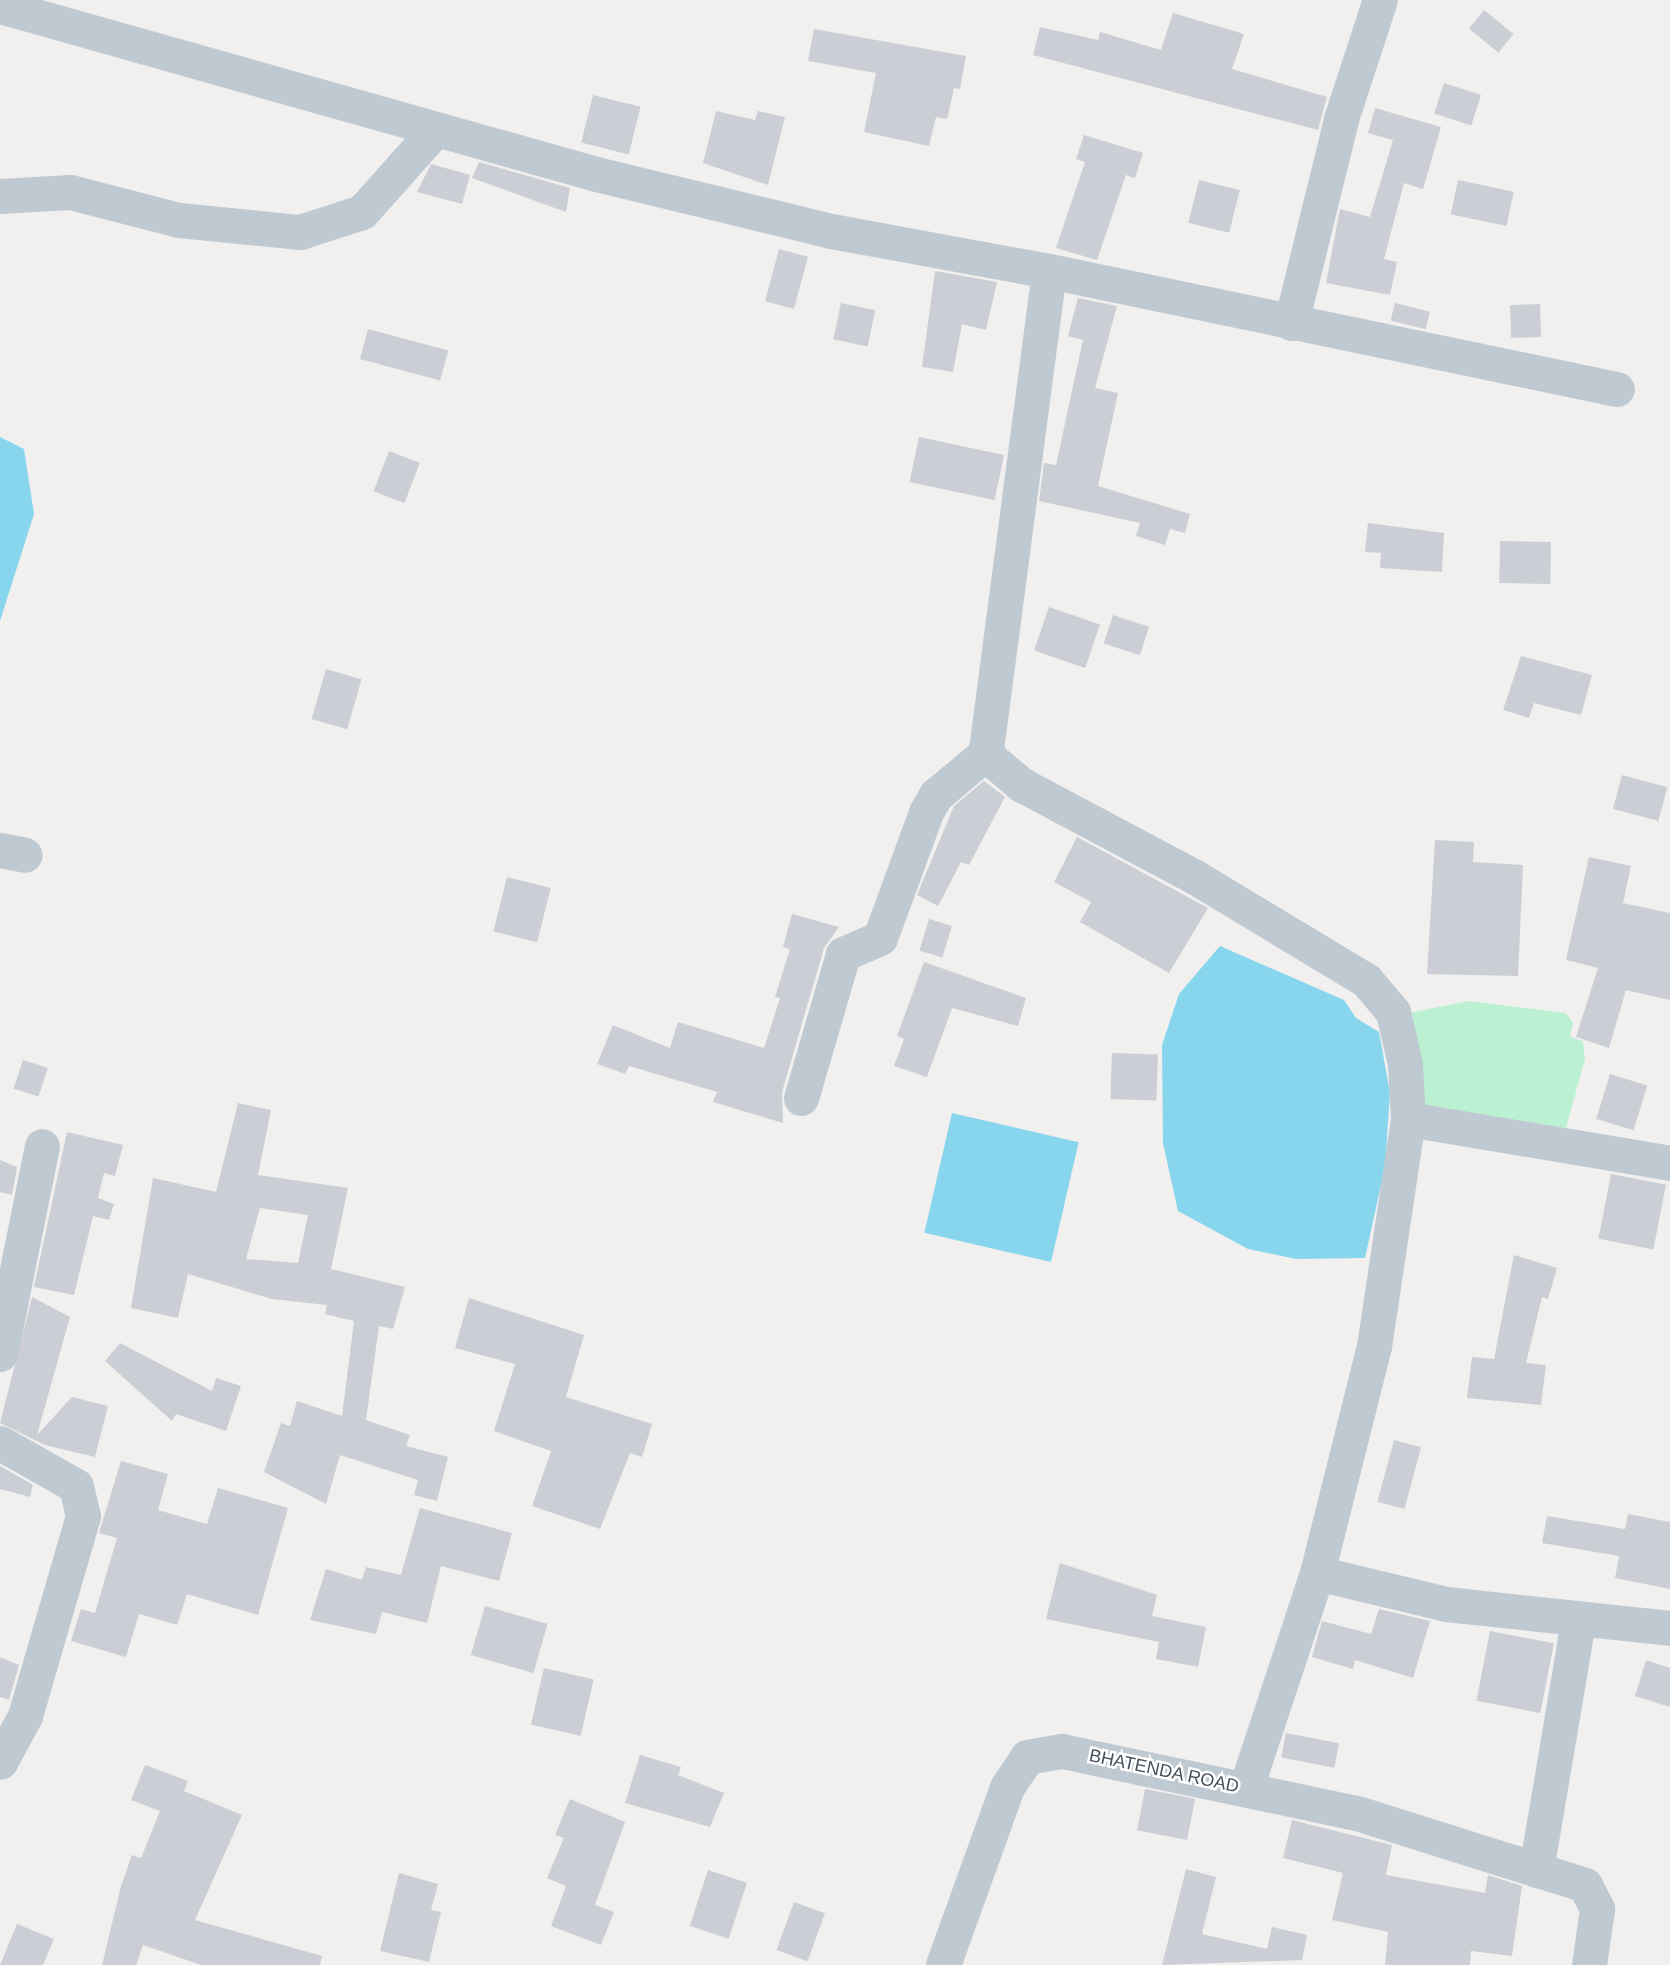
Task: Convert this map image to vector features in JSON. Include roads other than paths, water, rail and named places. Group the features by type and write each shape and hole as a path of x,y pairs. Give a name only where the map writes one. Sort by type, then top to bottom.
{"street":[{"path":"1291,323 1341,119 1380,0"},
{"path":"0,6 436,129 831,231 1049,271 1617,389"},
{"path":"0,196 70,192 179,220 300,232 362,212 436,129"},
{"path":"802,1098 843,954 880,938 926,812 936,794 985,754 1049,271"},
{"path":"985,754 1022,785 1195,877 1366,980 1393,1012 1405,1063 1408,1119 1374,1346 1317,1573 1246,1788"},
{"path":"1408,1119 1670,1163"},
{"path":"0,1354 10,1246 42,1146"},
{"path":"0,1443 76,1486 82,1498 83,1516 12,1712 0,1762"},
{"path":"1317,1573 1446,1604 1578,1621 1670,1628"},
{"path":"1536,1870 1578,1621"},
{"name":"BHATENDA ROAD","path":"943,1965 1007,1787 1027,1757 1062,1751 1124,1759 1357,1813 1585,1885 1593,1898 1589,1965"}],"water":[{"path":"0,437 24,449 34,514 0,621"},
{"path":"1220,946 1344,1000 1356,1018 1379,1032 1390,1093 1385,1167 1365,1258 1296,1259 1248,1249 1178,1211 1163,1143 1162,1045 1179,994"},
{"path":"952,1113 1079,1142 1051,1262 924,1233"}]}
